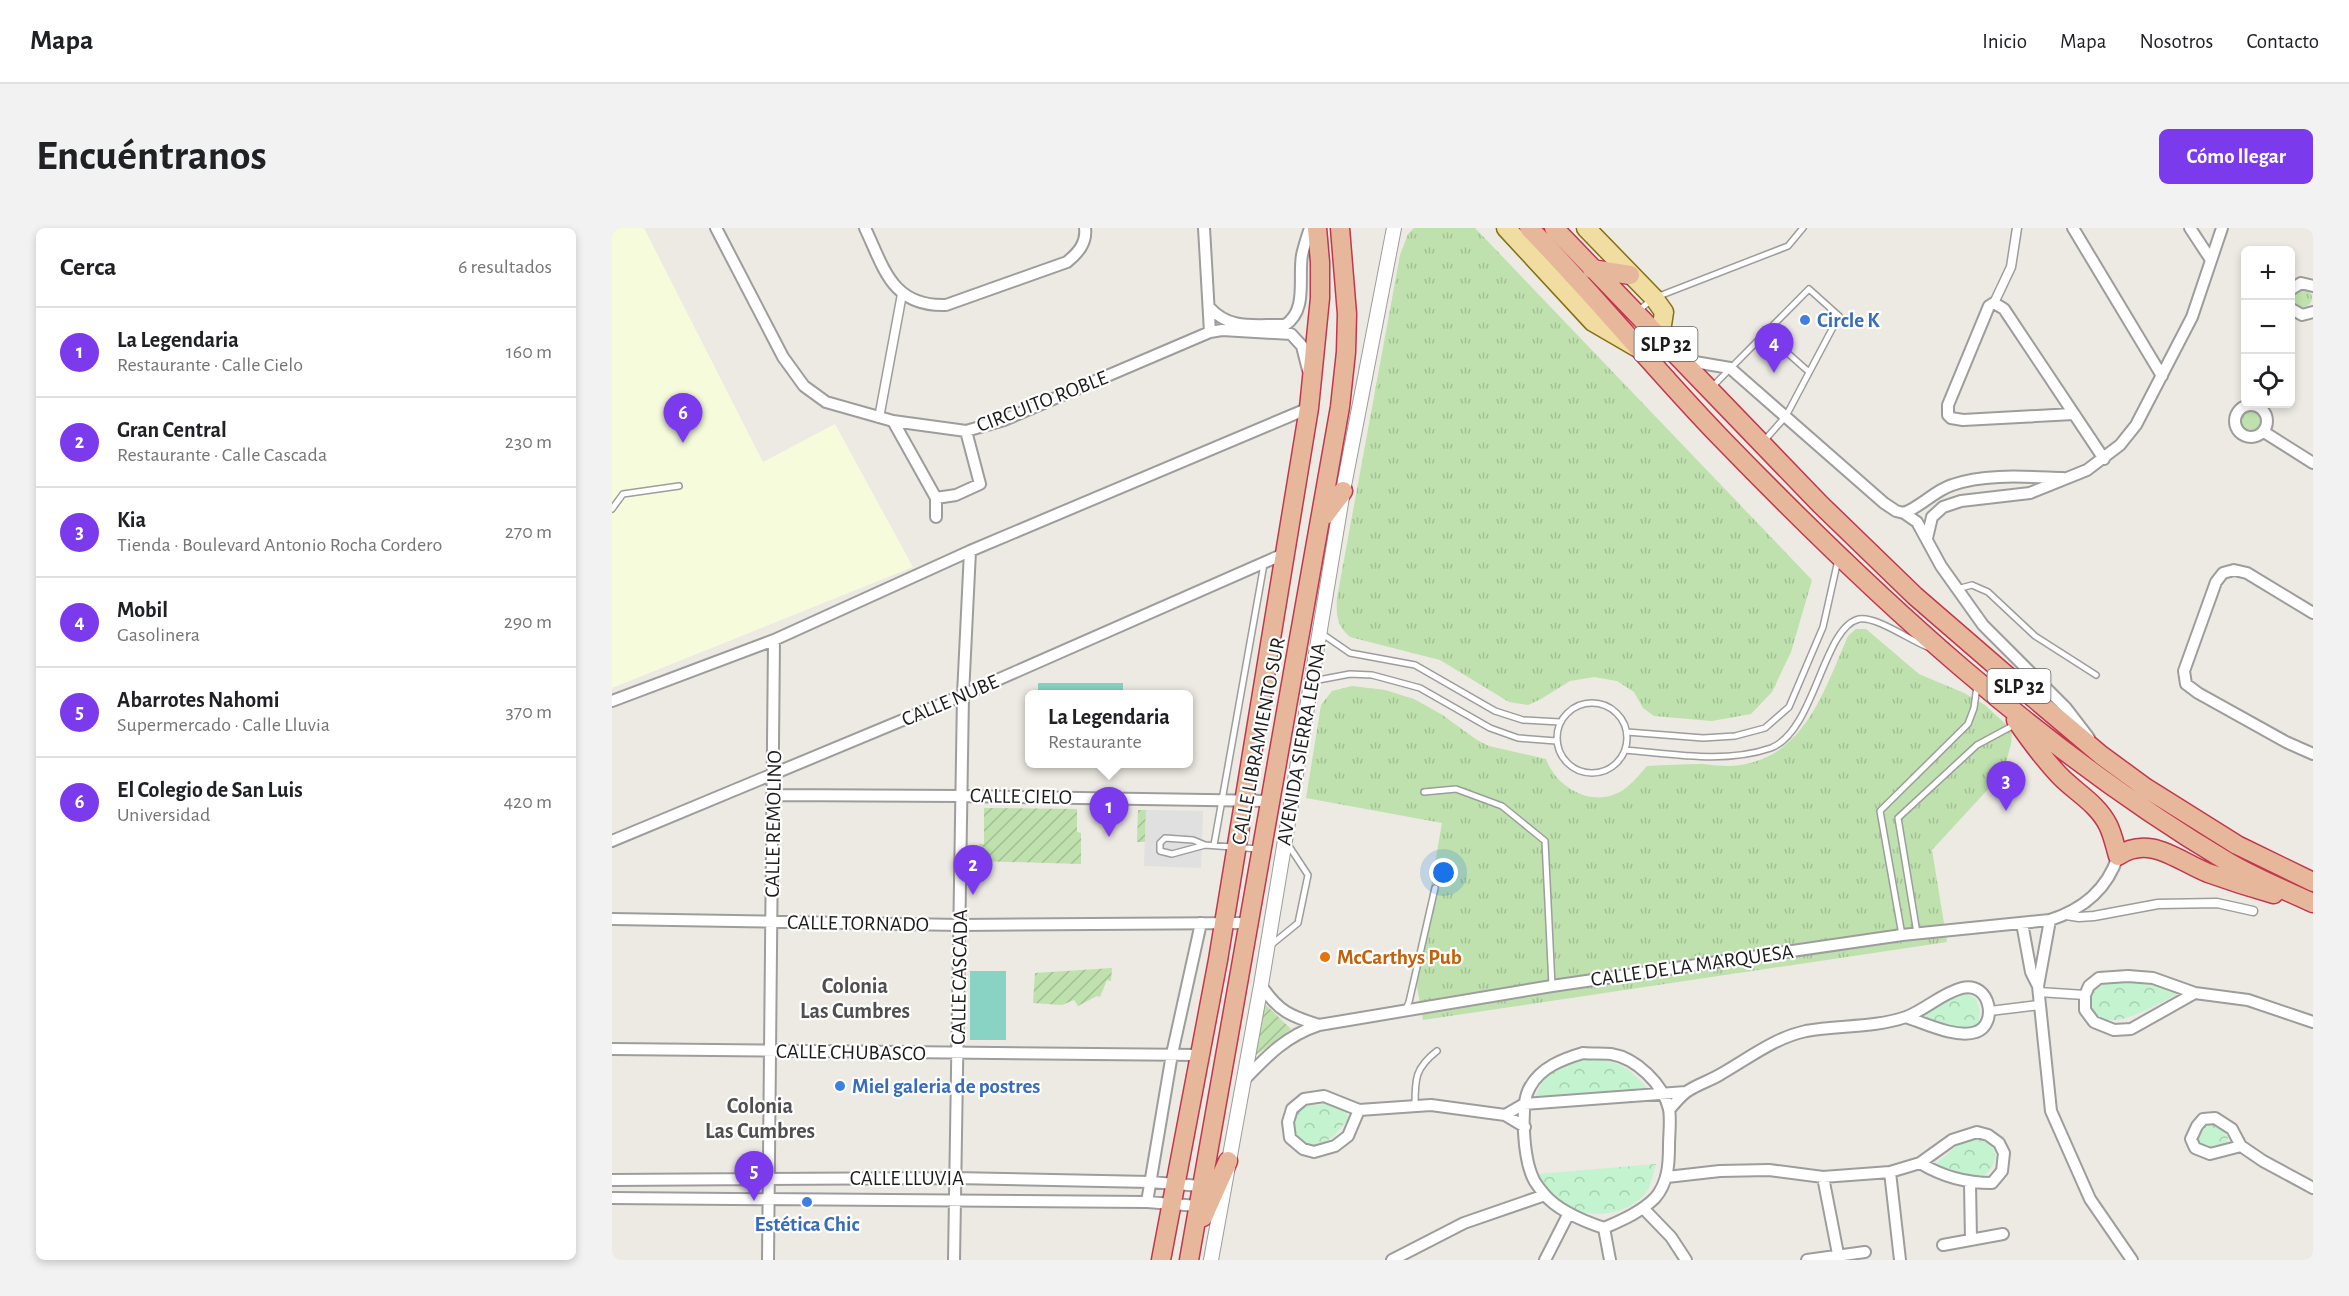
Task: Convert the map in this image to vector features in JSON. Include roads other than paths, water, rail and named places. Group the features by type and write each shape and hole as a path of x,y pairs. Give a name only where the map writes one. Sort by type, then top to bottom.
{"highway":[{"name":"CALLE LIBRAMIENTO SUR","path":"1161,1260 1218,960 1309,408 1320,298 1317,228"},
{"name":"CALLE LIBRAMIENTO SUR","path":"1189,1260 1340,407 1346,352 1347,314 1340,228"},
{"name":"SLP 32","path":"1530,228 1592,269 1820,504 1915,596 2101,755 2146,788 2237,845 2313,882"},
{"name":"SLP 32","path":"1554,228 1564,251 1640,349 1719,436 1839,555 1946,653 2006,706 2132,801 2231,864 2313,904"},
{"path":"1592,269 1630,275"},
{"path":"1322,518 1343,491"},
{"path":"2006,706 2036,748 2061,777 2108,824 2118,856 2132,848 2152,848 2234,882 2313,904"},
{"path":"1192,1241 1228,1161"}],"main road":[{"path":"1506,228 1593,322 1640,349"},
{"path":"1586,228 1654,298 1664,312 1660,338"}],"street":[{"name":"CIRCUITO ROBLE","path":"716,228 783,357 804,386 826,402 892,421 966,431 1004,420 1210,332 1285,329"},
{"path":"865,228 888,276 902,294 918,302 933,305 946,305 1066,262 1079,252 1086,236 1085,228"},
{"path":"1204,228 1210,332"},
{"path":"1285,329 1299,308 1302,256 1310,228"},
{"name":"AVENIDA SIERRA LEONA","path":"1211,1260 1261,986 1343,491 1394,228"},
{"path":"2017,228 2011,267 1994,303 1986,309 1948,405 1948,415 1951,418 1963,420 2073,414"},
{"path":"2073,228 2162,376"},
{"path":"2190,228 2211,260"},
{"path":"1927,538 1932,518 1943,507 1961,501 2030,493 2071,478 2104,459 2120,445 2136,425 2192,317 2222,228"},
{"path":"2295,287 2301,283 2313,286"},
{"path":"879,418 902,294"},
{"path":"1994,303 2004,309 2104,459"},
{"path":"1209,306 1222,320 1235,324 1285,329 1302,346 1312,382"},
{"path":"2295,311 2302,315 2313,312"},
{"path":"1682,360 1730,368 1884,503 1896,512 1904,513 1917,522 1941,566 1983,625 2066,708 2101,755"},
{"path":"612,701 774,640 970,551 1309,408"},
{"path":"892,421 936,498 936,517"},
{"path":"936,498 956,495 980,484 966,431"},
{"path":"2264,432 2313,463"},
{"path":"1904,513 1939,491 1965,481 2015,477 2071,478"},
{"name":"CALLE CASCADA","path":"954,1260 963,695 970,551"},
{"name":"CALLE NUBE","path":"612,841 963,695 1286,553"},
{"path":"2313,613 2247,573 2234,570 2223,573 2216,582 2184,671 2186,684 2198,693 2286,742 2313,754"},
{"name":"CALLE REMOLINO","path":"768,1260 774,640"},
{"name":"CALLE CIELO","path":"773,795 962,795 1269,801"},
{"name":"CALLE DE LA MARQUESA","path":"1244,1080 1282,1044 1299,1032 1319,1025 1552,986 1902,935 2050,921 2066,915 2097,894 2107,881 2118,856"},
{"name":"CALLE DE LA MARQUESA","path":"2066,915 2094,916 2158,904 2217,903 2253,911"},
{"name":"CALLE TORNADO","path":"612,919 960,925 1247,923"},
{"path":"2050,921 2038,989 2051,1111 2090,1199 2132,1260"},
{"path":"1147,1202 1172,1054 1201,922"},
{"path":"2022,923 2031,972 2038,989"},
{"path":"2194,993 2131,1029 2114,1030 2094,1022 2085,1010 2085,995 2089,986 2100,978 2128,976 2153,978 2194,993 2248,1000 2313,1022"},
{"name":"CALLE DE LA MARQUESA","path":"1261,986 1281,1011 1319,1025"},
{"path":"1669,1110 1686,1092 1719,1076 1768,1044 1796,1035 1906,1017 1953,992 1974,987 1983,992 1990,1011 1985,1026 1976,1032 1954,1033 1906,1017"},
{"path":"2038,989 2085,995"},
{"path":"1990,1011 2039,1005"},
{"name":"CALLE CHUBASCO","path":"612,1049 1198,1056"},
{"path":"1583,1053 1612,1054 1636,1065 1652,1079 1662,1093 1669,1110 1667,1177 1656,1197 1626,1219 1604,1228 1569,1213 1545,1196 1533,1178 1525,1128 1524,1104 1530,1087 1541,1074 1559,1059 1583,1053"},
{"path":"1506,1115 1524,1104 1686,1092"},
{"path":"1359,1110 1348,1136 1335,1146 1314,1152 1303,1149 1290,1138 1288,1122 1292,1109 1304,1099 1324,1096 1359,1110 1431,1105 1506,1115 1525,1128"},
{"path":"2241,1146 2210,1154 2195,1148 2191,1139 2203,1119 2215,1118 2232,1129 2241,1146 2263,1161 2313,1188"},
{"path":"1667,1177 1720,1171 1769,1170 1823,1177 1890,1172 1920,1163 1952,1140 1977,1132 1988,1135 1999,1143 2004,1153 2002,1171 1992,1183 1970,1183 1947,1177 1920,1163"},
{"path":"1890,1172 1900,1260"},
{"path":"1823,1177 1838,1254"},
{"name":"CALLE LLUVIA","path":"612,1180 954,1178 1150,1182 1201,1186"},
{"path":"1970,1183 1971,1240"},
{"path":"1392,1260 1464,1223 1545,1196"},
{"name":"CALLE LLUVIA","path":"612,1198 1147,1202 1198,1206"},
{"path":"1643,1208 1671,1237 1686,1260"},
{"path":"1545,1260 1569,1213"},
{"path":"1604,1228 1610,1260"},
{"path":"1944,1245 2003,1234"},
{"path":"1807,1260 1865,1252"}],"lane":[{"path":"1635,313 1654,298 1788,246 1803,228"},
{"path":"1710,389 1809,289 1839,316 1785,416 1762,443"},
{"path":"1765,333 1809,372"},
{"path":"612,509 623,494 679,486"},
{"path":"1627,732 1703,738 1734,736 1765,728 1789,707 1798,687 1823,627 1839,555"},
{"path":"1214,845 1265,562"},
{"path":"1957,589 1972,585 1988,592 2035,636 2096,675"},
{"path":"1625,750 1710,757 1742,755 1773,747 1797,726 1846,625 1860,619 1872,620 1916,644 1946,653"},
{"path":"1320,632 1350,653 1415,665 1496,711 1523,720 1560,722"},
{"path":"1312,681 1350,674 1372,675 1420,688 1490,728 1518,738 1556,741"},
{"path":"1902,935 1881,811 1968,724 1974,708 1978,681"},
{"path":"1243,682 1264,684"},
{"path":"1597,703 1613,710 1620,716 1627,732 1622,758 1608,770 1591,774 1569,765 1559,753 1556,741 1560,722 1572,709 1580,705 1597,703"},
{"path":"1917,933 1898,819 1977,744 2018,723"},
{"path":"1424,792 1456,789 1502,806 1545,841 1552,986"},
{"path":"1205,844 1172,854 1161,851 1160,843 1165,838 1260,849"},
{"path":"1267,948 1298,923 1308,875 1285,841"},
{"path":"1405,1012 1435,888"},
{"path":"1415,1106 1415,1077 1425,1060 1437,1051"}],"place":[{"name":"Circle K","path":"1805,320"},
{"name":"Mobil","path":"1774,373"},
{"name":"El Colegio de San Luis","path":"683,443"},
{"name":"Kia","path":"2006,811"},
{"name":"La Legendaria","path":"1109,837"},
{"name":"Gran Central","path":"973,895"},
{"name":"McCarthys Pub","path":"1325,957"},
{"name":"Miel galeria de postres","path":"840,1086"},
{"name":"Abarrotes Nahomi","path":"754,1201"},
{"name":"Estética Chic","path":"807,1202"}],"district":[{"name":"Colonia Las Cumbres","path":"855,998"},
{"name":"Colonia Las Cumbres","path":"760,1118"}]}
